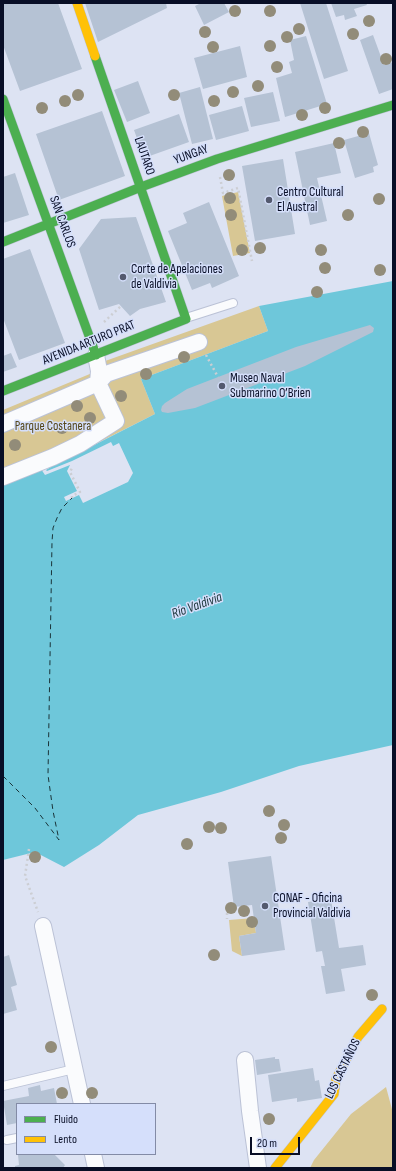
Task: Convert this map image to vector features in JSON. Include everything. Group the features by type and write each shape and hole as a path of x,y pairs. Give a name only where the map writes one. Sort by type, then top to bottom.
{"street":[{"name":"LAUTARO","path":"77,3 186,319"},
{"name":"SAN CARLOS","path":"3,99 96,354"},
{"name":"YUNGAY","path":"3,242 141,187 218,159 393,105"},
{"name":"AVENIDA ARTURO PRAT","path":"3,391 186,319"},
{"path":"3,424 98,384 106,374 199,342"},
{"path":"3,477 53,457 80,444 116,421 98,384 99,371 96,354"},
{"path":"44,926 82,1103"},
{"name":"LOS CASTAÑOS","path":"275,1168 334,1094 336,1079 358,1037 382,1010"},
{"path":"245,1060 258,1168"},
{"path":"93,1155 96,1168"}],"lane":[{"path":"186,319 233,303"},
{"path":"3,1086 74,1069"},
{"path":"7,1140 16,1138"}],"path":[{"path":"219,175 223,193 238,188 252,261"},
{"path":"99,326 121,306"},
{"path":"199,342 218,377"},
{"path":"72,462 73,464 70,472 80,492 72,496 72,498"},
{"path":"29,849 25,876 44,926"},
{"path":"227,913 227,918"}],"green space":[{"path":"238,192 250,253 233,256 222,196"},
{"name":"Parque Costanera","path":"259,306 268,331 141,379 155,414 54,465 53,462 3,483 3,410 97,371 94,365"},
{"path":"254,918 256,933 239,936 242,956 232,951 229,920"},
{"path":"386,1087 393,1113 393,1168 310,1168 314,1160 351,1114"}],"water":[{"name":"Río Valdivia","path":"393,281 393,745 299,766 221,792 138,815 99,845 64,867 35,852 3,860 3,483 54,464 55,465 155,414 141,379 268,331 259,306"}],"pier":[{"path":"111,442 113,446 119,443 133,473 128,482 83,503 79,495 66,501 64,497 77,491 67,471 70,465 45,475 41,469 54,464 46,470 47,471 72,461"}],"building":[{"path":"3,3 58,3 82,69 20,91 3,45"},
{"path":"85,3 166,3 167,8 98,42"},
{"path":"201,3 224,3 229,12 204,25 195,6"},
{"path":"300,3 326,3 348,71 324,79"},
{"path":"331,3 366,3 367,5 354,9 357,16 345,20 344,15 336,17"},
{"path":"373,35 384,65 393,62 393,89 379,94 360,40"},
{"path":"306,36 327,104 285,117 276,78 292,73 289,62 294,60 290,40"},
{"path":"240,46 247,77 203,89 194,58"},
{"path":"138,81 150,113 127,122 114,90"},
{"path":"200,87 213,139 192,144 179,93"},
{"path":"273,92 280,121 251,127 244,98"},
{"path":"242,106 249,131 216,140 209,115"},
{"path":"102,111 125,176 59,200 36,134"},
{"path":"179,114 189,142 144,158 134,130"},
{"path":"369,133 378,165 373,167 374,172 355,178 344,140"},
{"path":"334,143 341,173 317,178 327,221 310,225 295,152"},
{"name":"Centro Cultural El Austral","path":"283,159 295,234 255,241 242,166"},
{"path":"15,173 29,215 3,223 3,177"},
{"path":"209,202 239,276 212,288 210,283 192,290 168,231 187,223 183,213"},
{"name":"Corte de Apelaciones de Valdivia","path":"136,217 166,302 140,309 130,316 119,304 99,310 79,249 101,219"},
{"path":"30,249 65,343 19,360 3,318 3,259"},
{"path":"370,325 374,328 373,332 305,366 195,408 168,413 162,412 161,410 165,403 187,389 296,347"},
{"path":"11,353 17,367 3,372 3,356"},
{"name":"CONAF - Oficina Provincial Valdivia","path":"271,856 285,950 242,956 239,936 256,933 252,905 234,907 228,862"},
{"path":"331,899 339,948 363,945 366,965 341,969 345,991 326,994 321,966 325,966 322,951 316,952 308,902"},
{"path":"9,955 17,985 11,987 17,1010 3,1014 3,957"},
{"path":"275,1057 275,1059 279,1059 281,1071 257,1075 255,1060"},
{"path":"313,1068 315,1081 319,1080 322,1098 297,1102 297,1098 272,1102 268,1075"},
{"path":"40,1085 41,1091 54,1088 57,1103 16,1103 16,1123 7,1125 3,1101 29,1096 28,1088"},
{"path":"18,1155 55,1155 65,1165 63,1168 15,1168 15,1166 19,1165"}],"ferry route":[{"path":"3,776 35,808 59,840 48,775 52,542 53,528 57,518 62,508 72,498"}],"traffic: fast":[{"path":"3,391 186,319 95,56"},
{"path":"3,99 96,355"},
{"path":"3,242 141,187 217,159 393,105"}],"traffic: slow":[{"path":"77,3 95,56"},
{"path":"275,1168 334,1094 336,1079 358,1037 382,1009"}],"place":[{"name":"Centro Cultural El Austral","path":"269,200"},
{"name":"Corte de Apelaciones de Valdivia","path":"123,277"},
{"name":"Museo Naval Submarino O’Brien","path":"222,386"},
{"name":"CONAF - Oficina Provincial Valdivia","path":"265,906"}]}
